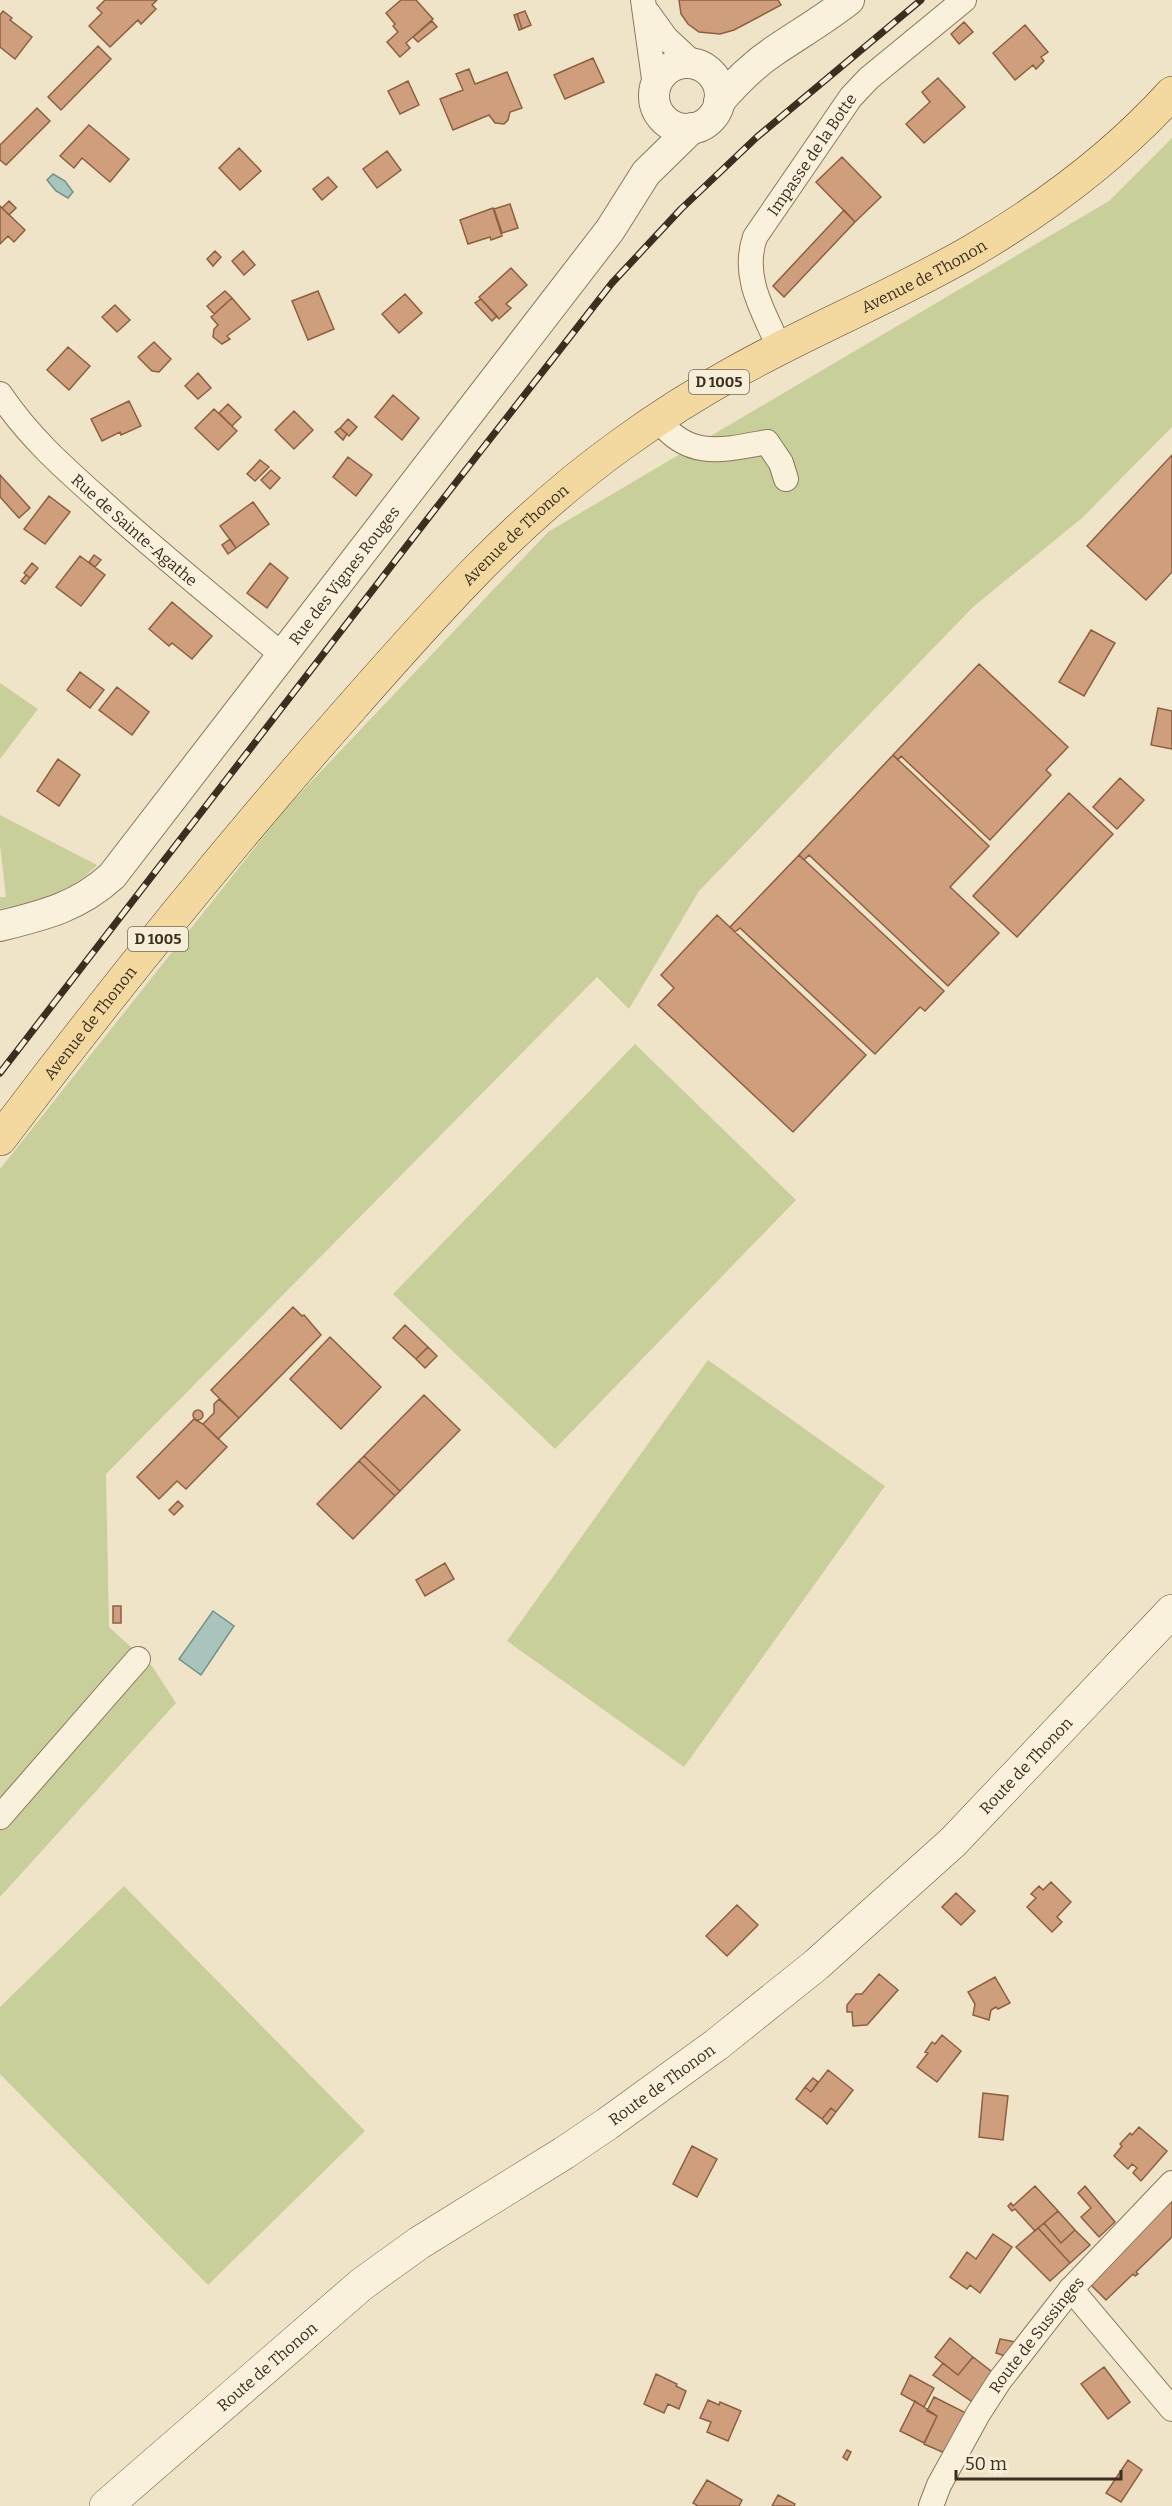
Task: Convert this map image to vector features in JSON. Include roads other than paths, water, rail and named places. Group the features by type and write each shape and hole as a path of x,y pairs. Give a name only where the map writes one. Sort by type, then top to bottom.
{"main road":[{"name":"Avenue de Thonon","path":"0,1140 173,920 262,812 440,607 528,518 591,466 658,419 728,376 928,275 1014,225 1094,166 1131,134 1172,93"},
{"name":"Route de Thonon","path":"106,2506 362,2284 419,2243 607,2124 724,2039 816,1965 953,1842 1172,1611"}],"street":[{"path":"644,4 658,100 674,126 692,128 710,119 719,102 746,73 775,50 812,28 849,0"},
{"name":"Impasse de la Botte","path":"780,349 751,281 749,259 755,237 850,97 869,78 964,0"},
{"path":"644,4 666,38 712,75 718,85 719,102"},
{"path":"658,100 663,74 674,66 699,66 775,50"},
{"name":"Rue des Vignes Rouges","path":"646,173 658,100"},
{"name":"Rue des Vignes Rouges","path":"0,926 64,908 90,894 112,876 273,648 610,231 646,173 692,128"},
{"name":"Rue de Sainte-Agathe","path":"0,394 23,427 48,453 122,520 273,648"},
{"path":"658,419 674,438 697,448 726,449 767,442 781,463 786,479"},
{"path":"0,1817 138,1659"},
{"name":"Route de Sussinges","path":"931,2506 944,2477 988,2398 1071,2289 1172,2183"},
{"path":"1071,2289 1172,2409"}],"water":[{"path":"53,174 65,181 73,192 68,198 56,191 47,180"},
{"path":"213,1611 234,1626 201,1675 179,1659"}],"railway":[{"path":"0,1073 612,283 681,209 757,137 921,0"}]}
